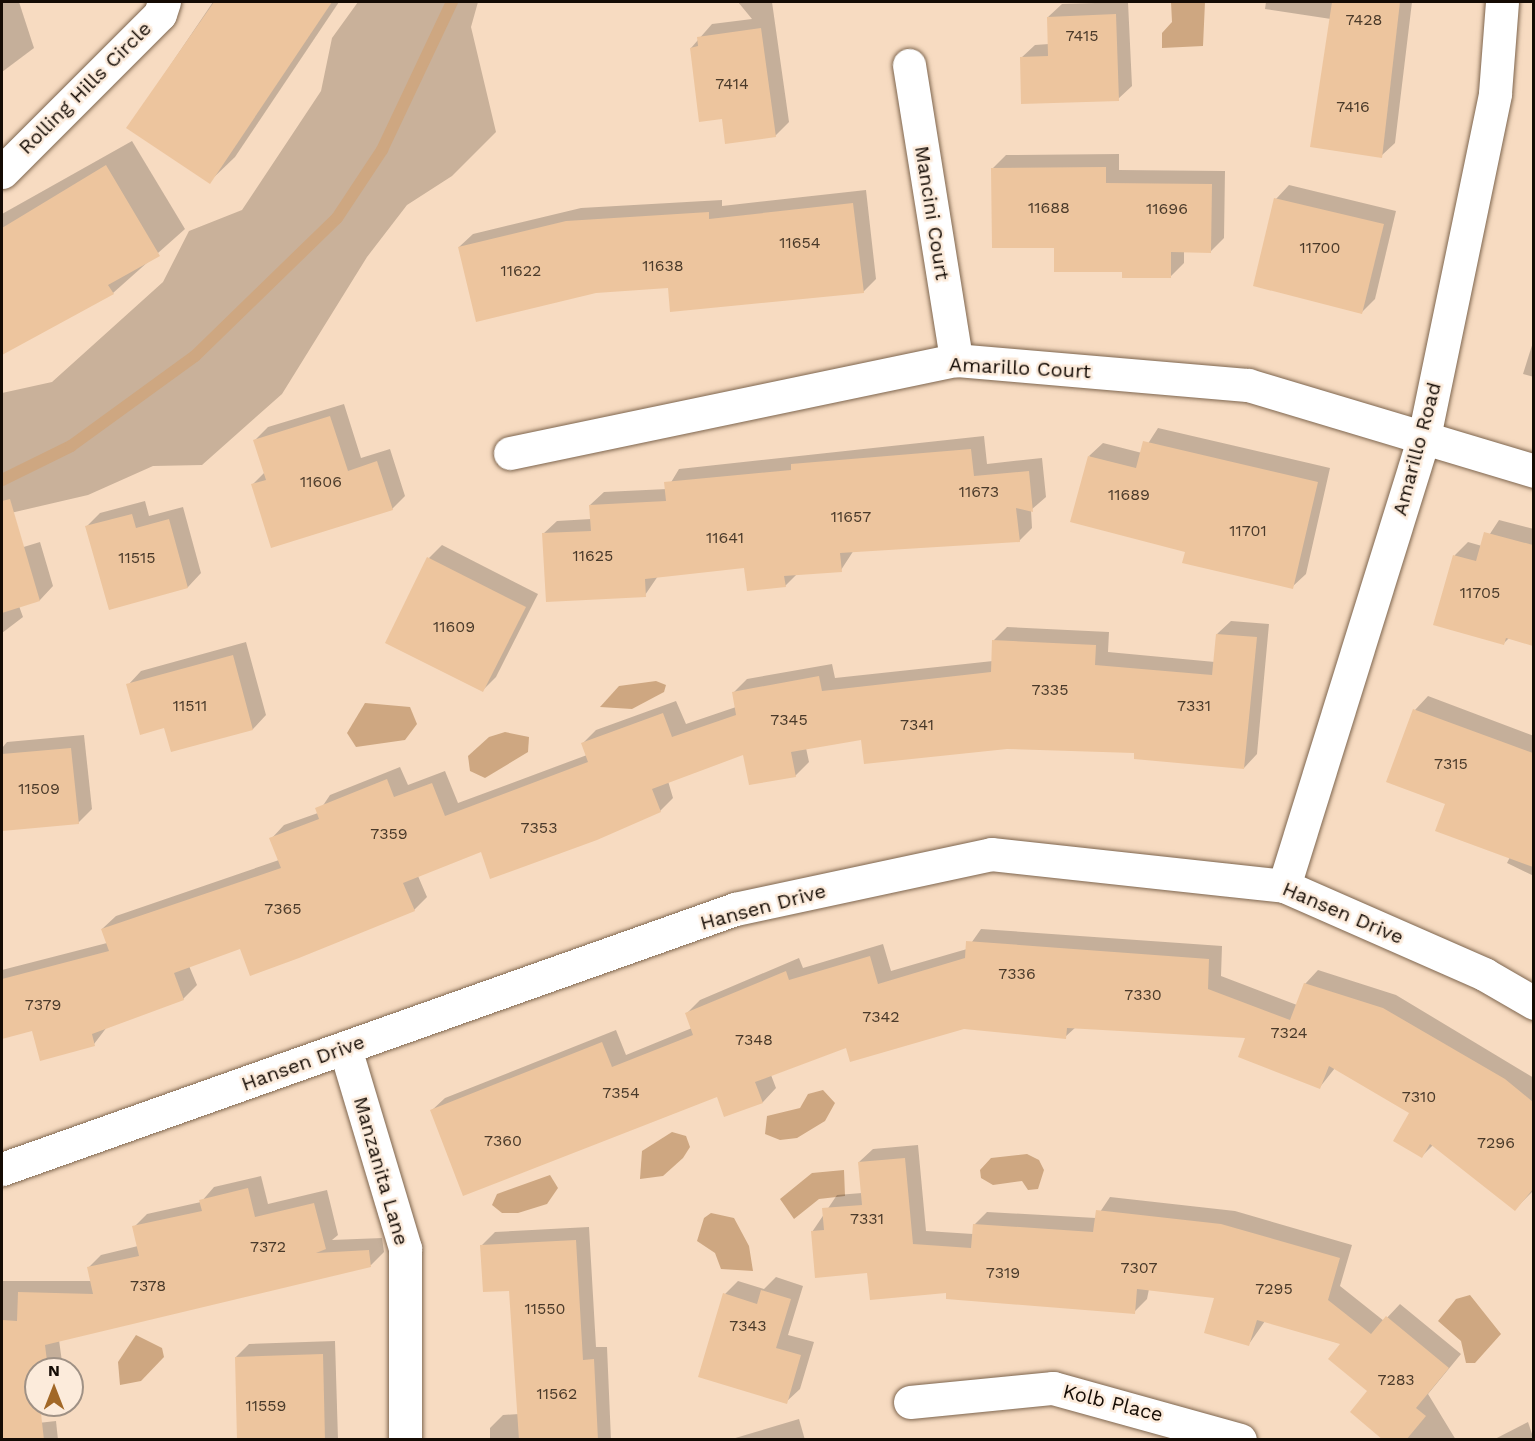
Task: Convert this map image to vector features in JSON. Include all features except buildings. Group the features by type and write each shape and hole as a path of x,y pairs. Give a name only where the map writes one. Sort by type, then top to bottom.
{"street":[{"name":"Rolling Hills Circle","path":"2,172 160,14 164,2"},
{"name":"Amarillo Road","path":"1284,886 1424,437 1495,93 1502,2"},
{"name":"Mancini Court","path":"909,66 956,360"},
{"name":"Amarillo Court","path":"510,453 956,360 1248,385 1533,471"},
{"name":"Hansen Drive","path":"2,1169 735,909 991,854 1284,886 1484,974 1533,1003"},
{"name":"Manzanita Lane","path":"345,1048 405,1248 405,1440"},
{"name":"Kolb Place","path":"910,1402 1053,1388 1240,1440"}],"shaded area":[{"path":"358,2 478,2 471,27 496,132 452,176 407,205 367,257 282,394 202,465 153,466 88,495 2,515 2,393 52,382 163,282 189,231 242,210 321,91 332,38"},
{"path":"1171,2 1205,2 1203,46 1162,48 1162,33 1172,22"},
{"path":"656,681 666,685 664,692 632,709 600,707 619,686"},
{"path":"365,703 410,707 417,724 405,740 356,747 347,733"},
{"path":"505,732 529,737 528,752 485,778 470,771 468,756 489,737"},
{"path":"823,1090 835,1103 825,1121 797,1138 780,1140 765,1134 767,1116 800,1108 808,1094"},
{"path":"672,1132 686,1136 690,1147 683,1158 663,1176 640,1179 642,1151"},
{"path":"1027,1154 1039,1160 1044,1170 1038,1189 1028,1190 1022,1181 993,1185 981,1178 980,1170 991,1158"},
{"path":"844,1170 845,1196 819,1199 794,1219 780,1199 812,1173"},
{"path":"550,1175 558,1188 547,1204 518,1213 502,1213 492,1205 497,1194"},
{"path":"711,1213 734,1218 749,1246 753,1271 721,1269 715,1253 697,1241 704,1218"},
{"path":"1470,1295 1501,1334 1475,1363 1466,1363 1461,1341 1438,1321 1456,1299"},
{"path":"136,1335 162,1348 164,1357 141,1381 120,1385 118,1362"}],"waterway":[{"path":"2,480 71,446 195,356 337,218 382,150 452,2"}]}
